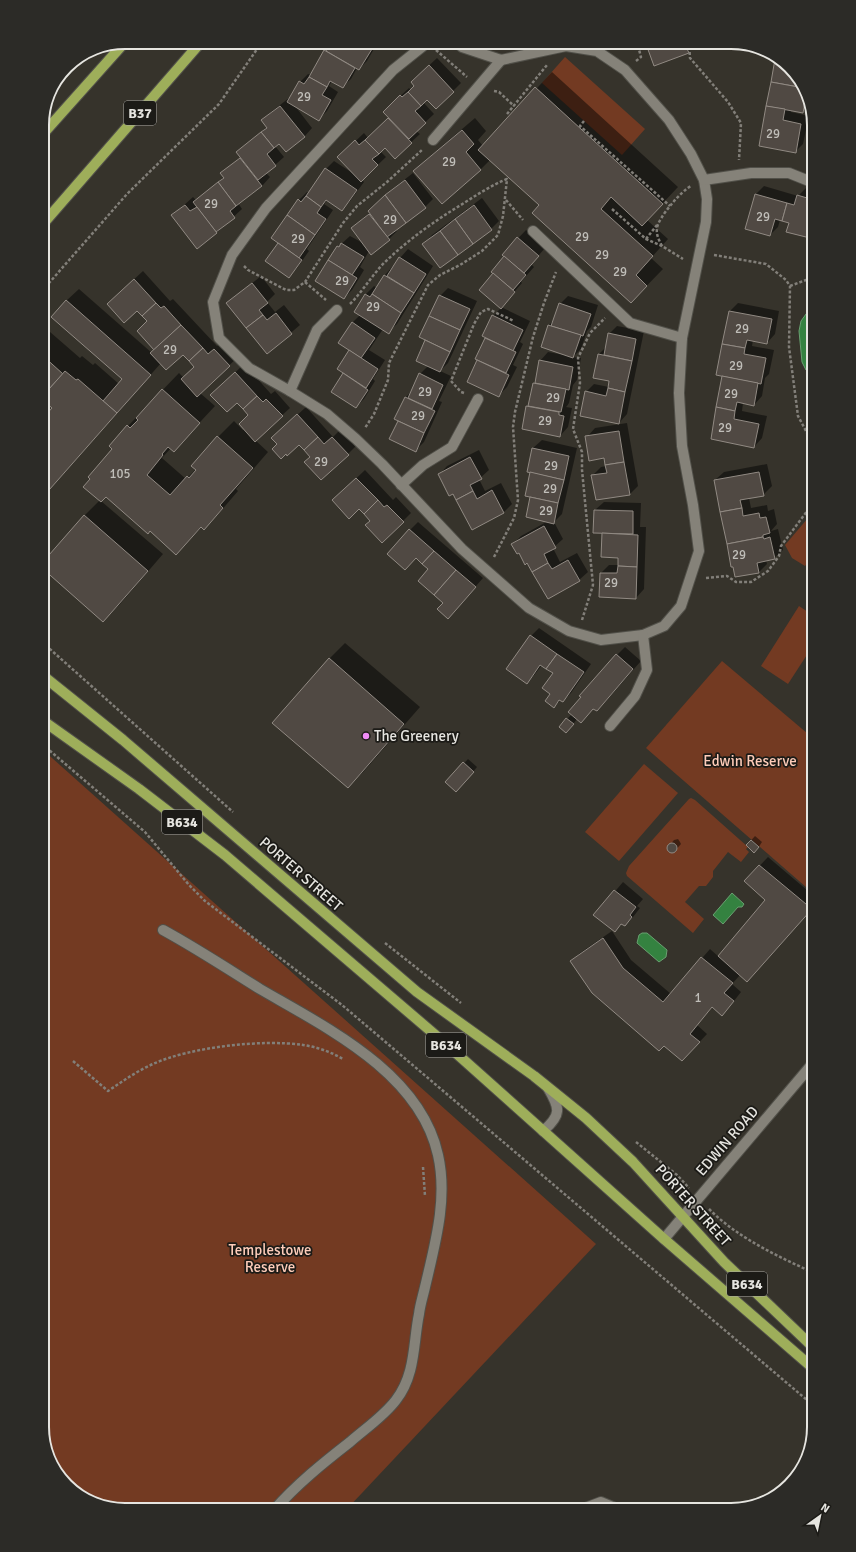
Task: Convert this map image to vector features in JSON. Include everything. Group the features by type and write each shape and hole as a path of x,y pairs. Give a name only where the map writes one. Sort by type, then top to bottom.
{"main road":[{"path":"49,128 119,49"},
{"name":"B37","path":"49,217 195,49"},
{"name":"PORTER STREET","path":"49,681 123,740 417,992 489,1043 586,1118 633,1162 724,1262 807,1341"},
{"name":"B634","path":"49,725 214,846 435,1035 664,1239 807,1363"}],"street":[{"path":"419,49 393,70 266,208 232,256 213,302 220,338 249,368 327,414 356,439 462,549 529,608 569,631 601,640 643,635 664,626 681,606 699,551 693,505 682,446 679,393 682,338 706,222 706,199 704,180 691,154 669,120 625,70 597,51 585,49"},
{"path":"465,49 501,60 552,49"},
{"path":"433,140 501,60"},
{"path":"704,180 751,173 789,173 807,180"},
{"path":"533,231 630,324 682,338"},
{"path":"290,391 317,330 338,310"},
{"path":"401,485 423,465 452,447 478,399"},
{"path":"610,726 635,696 647,670 643,635"},
{"path":"163,930 203,952 240,977 355,1046 403,1090 422,1114 432,1135 438,1156 442,1177 438,1230 419,1313 412,1366 406,1383 397,1398 384,1413 311,1474 281,1503"},
{"name":"EDWIN ROAD","path":"664,1239 807,1070"},
{"name":"PORTER STREET","path":"543,1130 552,1123 557,1113 557,1102 547,1087"}],"path":[{"path":"49,283 127,194 219,104 257,49"},
{"path":"689,49 690,58 728,102 741,124 738,175"},
{"path":"507,114 552,60 541,61 538,52"},
{"path":"584,121 580,126 670,206"},
{"path":"232,256 248,270 286,290 294,290 306,282 343,223 357,206 387,182 433,140"},
{"path":"306,282 338,310 348,306 359,296 371,277 385,262 431,224 495,184 507,179 503,216 498,235 482,250 460,265 440,275 428,285 389,363 388,380 374,414 356,439"},
{"path":"646,239 670,206 686,188 704,180"},
{"path":"505,199 533,231"},
{"path":"612,209 646,239 662,246 696,269"},
{"path":"657,225 657,235 662,246"},
{"path":"699,253 766,264 786,280 790,286 789,347 798,416 807,433"},
{"path":"486,570 502,544 516,512 518,500 513,427 515,412 533,337 561,258"},
{"path":"790,286 807,280"},
{"path":"578,634 593,585 582,470 582,452 573,429 580,383 578,358 590,333 614,308"},
{"path":"478,399 461,392 451,381 474,324 481,312 488,309 514,321"},
{"path":"689,580 727,576 736,582 751,582 768,571 779,556 781,546 807,511"},
{"path":"49,648 235,814"},
{"path":"49,750 145,832 189,885 205,901 342,1005 807,1400"},
{"path":"384,942 465,1006"},
{"path":"73,1061 108,1091 131,1076 154,1064 172,1057 206,1049 291,1043 318,1048 332,1053 349,1062"},
{"path":"634,1140 677,1175 721,1222 770,1253 807,1270"},
{"path":"422,1162 425,1205 440,1213"}],"green space":[{"path":"565,57 645,129 622,155 542,83"},
{"path":"807,519 807,564 805,566 792,558 785,545"},
{"path":"799,606 807,611 807,655 788,684 761,666"},
{"name":"Edwin Reserve","path":"722,661 807,733 807,888 646,748"},
{"name":"Templestowe Reserve","path":"49,755 596,1244 353,1503 120,1503 100,1499 91,1495 75,1484 59,1465 50,1442 49,1432"},
{"path":"644,764 678,793 619,861 585,832"},
{"path":"691,798 748,847 746,849 749,852 741,862 728,852 713,871 713,877 706,886 699,886 685,902 704,919 693,933 627,876 626,873 629,866"}],"shaded area":[{"path":"807,313 807,371 802,362 799,331 801,321"},
{"path":"732,893 744,904 742,907 738,907 723,924 713,915"},
{"path":"642,933 647,933 667,950 666,957 659,962 637,943 639,935"}],"building":[{"path":"327,49 372,49 359,70 326,51"},
{"path":"648,49 687,49 689,53 654,66"},
{"path":"324,50 355,68 343,88 330,81 327,87 309,77"},
{"path":"774,63 785,71 797,87 771,82"},
{"path":"429,65 454,92 436,109 427,100 421,106 408,92 414,86 411,82"},
{"path":"309,77 327,87 322,95 331,100 319,121 287,102 299,81 304,84"},
{"path":"771,82 797,87 805,105 803,113 766,106"},
{"path":"535,87 663,204 642,226 611,197 601,209 653,256 636,275 647,286 631,303 532,213 539,205 478,150"},
{"path":"408,92 421,106 415,111 426,123 409,139 383,112 400,95 402,97"},
{"path":"280,106 305,137 286,152 279,144 274,148 261,132 267,128 261,120"},
{"path":"766,106 785,109 783,120 801,124 796,153 759,146"},
{"path":"388,118 412,143 395,159 385,148 379,154 365,140"},
{"path":"462,130 474,144 466,152 481,170 442,204 413,171"},
{"path":"261,132 274,148 267,154 276,166 258,180 236,152"},
{"path":"355,140 359,145 365,140 379,154 372,159 378,165 361,182 337,157"},
{"path":"240,158 262,186 236,206 218,182 224,178 220,173"},
{"path":"325,168 357,190 342,211 326,200 321,207 306,196"},
{"path":"405,180 426,208 406,223 385,195"},
{"path":"218,182 236,206 230,211 235,218 216,232 193,202"},
{"path":"755,194 787,203 782,221 775,219 770,236 745,229"},
{"path":"385,195 406,223 387,237 368,211"},
{"path":"797,195 807,198 807,237 786,232 789,223 782,221 787,203 794,205"},
{"path":"306,196 321,207 317,213 326,219 315,235 287,215 298,199 301,202"},
{"path":"185,205 190,211 197,207 217,233 197,249 171,215"},
{"path":"474,205 492,230 473,244 455,219"},
{"path":"369,214 390,240 371,255 351,228"},
{"path":"287,215 315,235 299,258 271,238"},
{"path":"455,219 473,244 458,255 440,231"},
{"path":"440,231 458,255 440,268 422,244"},
{"path":"517,237 539,256 524,273 502,255"},
{"path":"278,243 302,260 289,278 265,261"},
{"path":"341,243 364,257 352,275 328,260 337,246 339,247"},
{"path":"504,256 526,275 513,290 491,272"},
{"path":"399,257 426,274 414,293 387,276"},
{"path":"328,260 357,278 344,299 315,281"},
{"path":"493,273 515,292 501,309 479,290"},
{"path":"384,275 414,293 401,313 372,294"},
{"path":"134,279 156,303 142,316 137,311 124,323 107,304"},
{"path":"252,283 268,303 259,310 263,315 246,328 226,303"},
{"path":"365,294 370,297 372,294 401,313 389,334 354,312"},
{"path":"439,295 470,309 460,330 429,316"},
{"path":"66,300 151,375 117,413 103,401 122,379 51,317"},
{"path":"156,303 161,308 164,306 181,325 154,350 137,331 147,321 142,316"},
{"path":"559,303 591,314 583,336 551,326"},
{"path":"729,311 772,319 767,344 747,340 745,348 722,344"},
{"path":"276,313 292,334 267,354 246,328 263,315 267,320"},
{"path":"492,315 523,330 513,351 482,336"},
{"path":"429,316 460,330 450,352 419,337"},
{"path":"352,322 375,338 361,358 338,343"},
{"path":"181,325 203,348 189,361 183,355 166,370 150,353"},
{"path":"548,325 581,335 573,358 541,347"},
{"path":"608,333 636,339 632,361 604,355"},
{"path":"485,338 516,352 506,373 475,359"},
{"path":"425,340 450,352 440,372 416,361"},
{"path":"722,344 745,348 744,354 766,358 761,384 716,375"},
{"path":"203,348 208,354 214,349 230,366 197,397 181,379 194,367 189,361"},
{"path":"349,350 378,369 366,388 337,369"},
{"path":"598,354 632,361 625,392 608,388 609,381 593,378"},
{"path":"477,360 509,375 499,397 467,382"},
{"path":"539,360 573,367 569,390 535,383"},
{"path":"49,361 63,374 49,389"},
{"path":"65,371 76,380 78,379 117,413 49,490 49,411 52,408 49,405 49,389"},
{"path":"235,372 257,396 243,409 237,403 227,412 210,395"},
{"path":"343,373 368,390 356,408 331,392"},
{"path":"419,373 443,385 432,409 408,398"},
{"path":"722,376 758,383 754,406 737,402 735,411 716,407"},
{"path":"533,383 566,389 561,412 528,406"},
{"path":"608,388 625,392 619,424 580,416 585,391 606,396"},
{"path":"162,389 200,423 174,452 168,447 147,475 170,495 187,476 189,478 196,470 191,466 217,436 253,468 220,505 223,508 204,530 201,527 176,555 150,531 148,534 106,497 101,502 83,487 90,479 88,477 112,449 109,446 127,425 130,428 138,420 136,418"},
{"path":"257,396 263,402 266,399 283,416 255,442 239,424 248,415 243,409"},
{"path":"405,397 435,411 424,433 394,419"},
{"path":"526,406 559,412 559,415 564,416 560,437 522,429"},
{"path":"716,407 735,411 734,419 759,424 754,448 711,439"},
{"path":"297,414 318,437 304,450 299,445 287,456 286,454 281,459 272,449 277,444 271,438"},
{"path":"398,421 424,433 416,452 389,439"},
{"path":"619,431 624,462 605,465 604,458 589,461 585,436"},
{"path":"318,437 324,444 332,437 349,455 321,480 304,462 310,457 304,450"},
{"path":"532,448 569,456 564,480 527,472"},
{"path":"470,457 482,479 470,485 473,491 456,500 453,494 449,496 438,474"},
{"path":"624,462 630,495 596,500 591,475 607,473 605,465"},
{"path":"530,472 564,480 558,503 525,496"},
{"path":"759,472 764,496 740,500 742,508 720,512 714,480"},
{"path":"356,478 378,500 364,514 359,509 349,519 332,500"},
{"path":"492,490 504,513 472,530 456,500 473,491 477,499"},
{"path":"530,497 558,503 554,524 526,517"},
{"path":"378,500 384,507 387,505 404,522 382,543 365,525 370,521 364,514"},
{"path":"742,508 743,516 759,513 760,518 766,517 770,533 763,535 763,537 727,544 720,512"},
{"path":"594,510 633,511 633,534 593,533"},
{"path":"84,515 148,571 103,622 49,574 49,555"},
{"path":"544,526 556,548 544,554 548,563 532,572 527,563 525,565 519,553 517,554 511,544"},
{"path":"409,529 434,551 422,564 416,558 405,570 387,554"},
{"path":"602,533 638,535 637,567 618,566 618,558 601,557"},
{"path":"763,537 764,539 770,537 775,559 757,563 759,573 735,577 733,567 731,567 727,544"},
{"path":"434,551 456,570 434,595 418,581 428,569 422,564"},
{"path":"568,560 580,581 548,599 532,572 548,563 552,569"},
{"path":"618,566 637,567 636,599 599,597 600,573 617,573"},
{"path":"456,570 476,587 448,619 437,609 443,603 434,595"},
{"path":"530,635 557,654 546,669 540,665 527,684 506,669"},
{"path":"557,654 584,672 563,702 559,700 554,708 545,701 550,694 542,688 553,673 546,669"},
{"path":"616,654 633,669 597,711 593,709 581,723 568,712 581,697 579,696"},
{"path":"329,658 404,724 348,788 272,723"},
{"path":"566,718 574,724 566,733 559,727"},
{"path":"463,762 474,772 456,792 445,782"},
{"path":"751,840 759,847 754,853 746,845"},
{"path":"670,843 674,843 676,844 676,852 670,853 667,850 667,846"},
{"path":"759,865 807,905 807,915 747,982 718,956 765,900 744,881"},
{"path":"614,890 636,907 630,915 632,917 625,926 621,924 615,932 593,915"},
{"path":"603,938 623,968 663,1002 701,957 733,983 724,993 734,1001 722,1016 712,1007 690,1034 700,1042 682,1061 664,1046 659,1051 592,993 570,961"}],"place":[{"name":"The Greenery","path":"366,736"}]}
